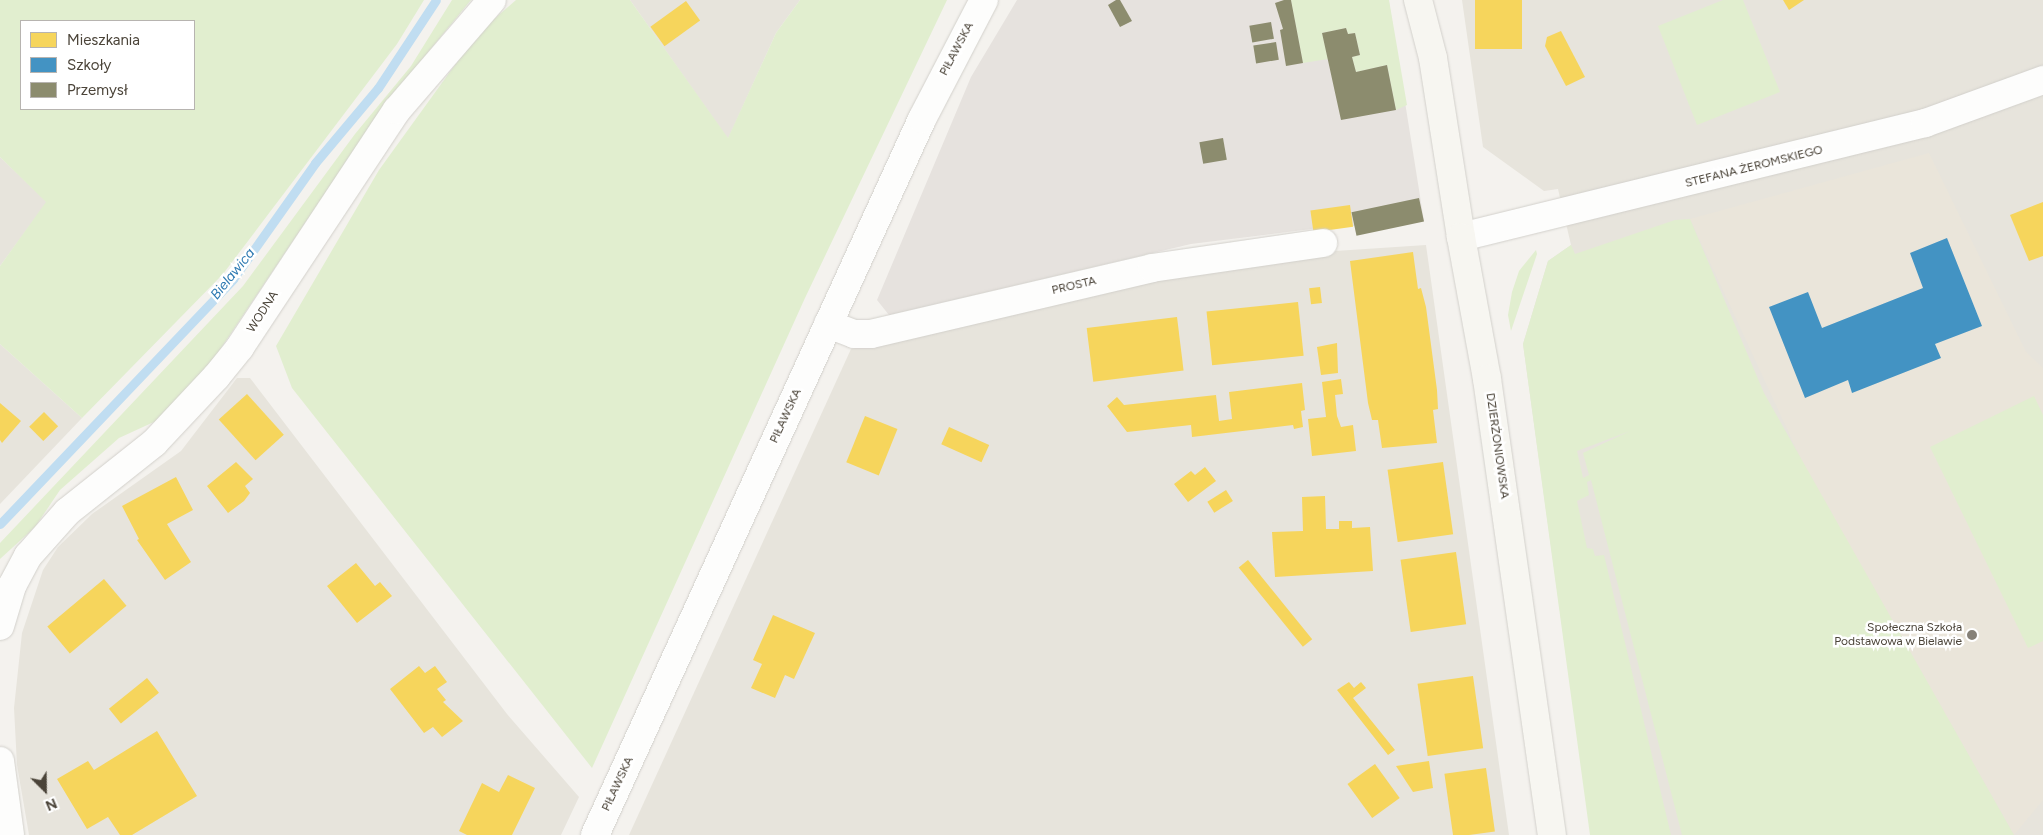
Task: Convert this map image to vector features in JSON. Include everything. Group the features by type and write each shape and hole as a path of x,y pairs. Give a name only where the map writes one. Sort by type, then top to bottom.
{"main road":[{"name":"DZIERŻONIOWSKA","path":"1418,0 1433,58 1460,237 1487,379 1552,835"},
{"name":"DZIERŻONIOWSKA","path":"1433,0 1433,58"}],"street":[{"name":"WODNA","path":"0,626 6,583 51,528 154,443 230,360 371,145 429,70 492,0"},
{"name":"PIŁAWSKA","path":"595,835 922,119 984,0"},
{"name":"STEFANA ŻEROMSKIEGO","path":"1460,237 1925,123 2043,80"},
{"name":"PROSTA","path":"828,324 857,335 871,334 1152,268 1323,243"},
{"path":"0,761 10,835"}],"shaded area":[{"path":"630,0 800,0 776,33 728,139"},
{"path":"1017,0 1291,0 1295,20 1389,2 1424,221 1311,229 1191,244 889,315 877,300 971,77"},
{"path":"1462,0 2043,0 2043,835 1591,835 1523,344 1548,261 1571,245 1558,189 1544,191 1483,147"},
{"name":"Społeczna Szkoła Podstawowa w Bielawie","path":"1929,153 2026,352 2043,368 2043,800 2014,835 1806,470 1690,219"},
{"path":"0,157 47,202 0,266"},
{"path":"1426,245 1509,835 629,835 851,349 1098,288 1320,252"},
{"path":"0,344 82,418 0,504"},
{"path":"237,378 250,378 507,714 579,797 561,835 29,835 17,765 14,708 22,633 43,570 58,547 92,514 181,451"}],"green space":[{"path":"0,0 424,0 397,44 223,274 82,418 0,344 0,266 46,202 0,157"},
{"path":"452,0 471,0 383,107 209,366 156,421 119,438 60,490 35,527 0,559 0,543 243,286 355,134 411,66"},
{"path":"516,0 630,0 728,138 776,33 800,0 947,0 805,298 592,768 292,388 276,346 379,170 478,33"},
{"path":"1291,0 1389,0 1407,105 1396,110 1387,65 1356,72 1352,57 1360,55 1355,33 1348,34 1346,28 1322,33 1328,59 1303,63"},
{"path":"1723,0 1743,0 1780,92 1697,125 1658,26"},
{"path":"1690,219 1764,393 2014,835 1682,835 1591,480 1587,482 1589,495 1577,501 1587,548 1593,549 1595,556 1604,555 1671,835 1590,835 1523,344 1548,261 1571,245 1575,254 1675,220","holes":["1630,431 1583,453 1589,475 1583,478 1577,451"]},
{"path":"1536,250 1537,254 1511,331 1508,315 1512,292 1519,271"},
{"path":"2034,396 2043,415 2043,641 2028,648 1930,447"}],"building: Mieszkania":[{"path":"1475,0 1522,0 1522,49 1475,49"},
{"path":"1783,0 1804,0 1789,10"},
{"path":"686,1 700,20 665,46 650,27"},
{"path":"1561,31 1585,77 1566,86 1545,46 1547,37"},
{"path":"2043,202 2043,256 2029,261 2010,215"},
{"path":"1350,205 1353,227 1313,232 1310,211"},
{"path":"1413,252 1418,289 1421,288 1426,307 1437,390 1438,409 1433,410 1437,443 1382,448 1378,420 1372,420 1368,403 1350,261"},
{"path":"1320,287 1322,303 1311,304 1309,288"},
{"path":"1298,302 1304,356 1212,365 1207,312"},
{"path":"1177,317 1184,371 1093,382 1087,328"},
{"path":"1337,343 1338,373 1321,375 1317,347"},
{"path":"1341,379 1343,394 1335,395 1337,416 1341,427 1353,425 1356,451 1312,456 1308,419 1326,417 1322,382"},
{"path":"1302,383 1305,410 1301,411 1303,427 1294,429 1293,425 1192,437 1191,425 1127,432 1107,406 1117,397 1124,405 1216,395 1219,421 1232,419 1229,392"},
{"path":"247,394 284,435 256,460 219,419"},
{"path":"0,403 21,421 2,443 0,440"},
{"path":"44,412 58,426 43,441 29,427"},
{"path":"865,416 897,429 879,475 846,462"},
{"path":"949,427 989,445 981,462 941,444"},
{"path":"236,462 253,479 245,486 250,493 244,501 228,513 207,486"},
{"path":"1443,462 1453,534 1398,542 1388,470"},
{"path":"1205,467 1216,481 1188,502 1174,484 1191,471 1195,475"},
{"path":"176,477 193,510 167,524 191,562 165,580 137,540 139,539 122,506"},
{"path":"1226,490 1233,501 1214,513 1207,502"},
{"path":"1325,496 1326,529 1339,529 1339,521 1352,521 1352,528 1370,527 1373,571 1275,577 1272,532 1303,531 1302,497"},
{"path":"1456,552 1466,624 1411,632 1401,560"},
{"path":"1248,560 1312,639 1303,647 1239,568"},
{"path":"356,563 375,586 380,582 392,596 357,623 327,586"},
{"path":"104,579 126,606 70,653 47,627"},
{"path":"773,615 815,633 794,679 785,675 775,698 751,688 762,664 753,660"},
{"path":"419,666 425,673 435,666 447,682 437,689 446,700 443,702 463,721 442,737 433,727 424,733 390,689"},
{"path":"1473,676 1483,748 1428,756 1418,684"},
{"path":"147,678 159,693 121,724 109,709"},
{"path":"1349,682 1354,688 1361,682 1366,688 1353,698 1395,750 1388,755 1337,690"},
{"path":"157,731 197,796 132,835 120,835 108,817 87,829 57,779 88,761 94,770"},
{"path":"1429,761 1433,788 1413,792 1396,766"},
{"path":"1375,764 1400,798 1372,818 1347,784"},
{"path":"1486,768 1495,831 1453,835 1444,774"},
{"path":"508,775 535,788 512,835 467,835 459,831 482,783 499,792"}],"building: Szkoły":[{"path":"1947,238 1982,326 1935,344 1941,358 1852,393 1848,380 1805,398 1769,307 1808,292 1822,328 1923,288 1910,253"}],"building: Przemysł":[{"path":"1116,0 1120,0 1132,21 1120,27 1108,5"},
{"path":"1291,0 1303,63 1286,66 1280,30 1283,29 1275,3"},
{"path":"1271,22 1274,39 1252,43 1249,26"},
{"path":"1346,28 1348,34 1355,33 1360,55 1352,57 1356,72 1387,65 1396,110 1341,120 1322,33"},
{"path":"1276,42 1279,60 1256,63 1253,46"},
{"path":"1223,138 1227,160 1203,164 1199,142"},
{"path":"1419,198 1424,221 1356,236 1352,212"}],"waterway":[{"name":"Bielawica","path":"0,524 233,279 315,163 378,88 436,0"}],"place":[{"name":"Społeczna Szkoła Podstawowa w Bielawie","path":"1972,635"}]}
